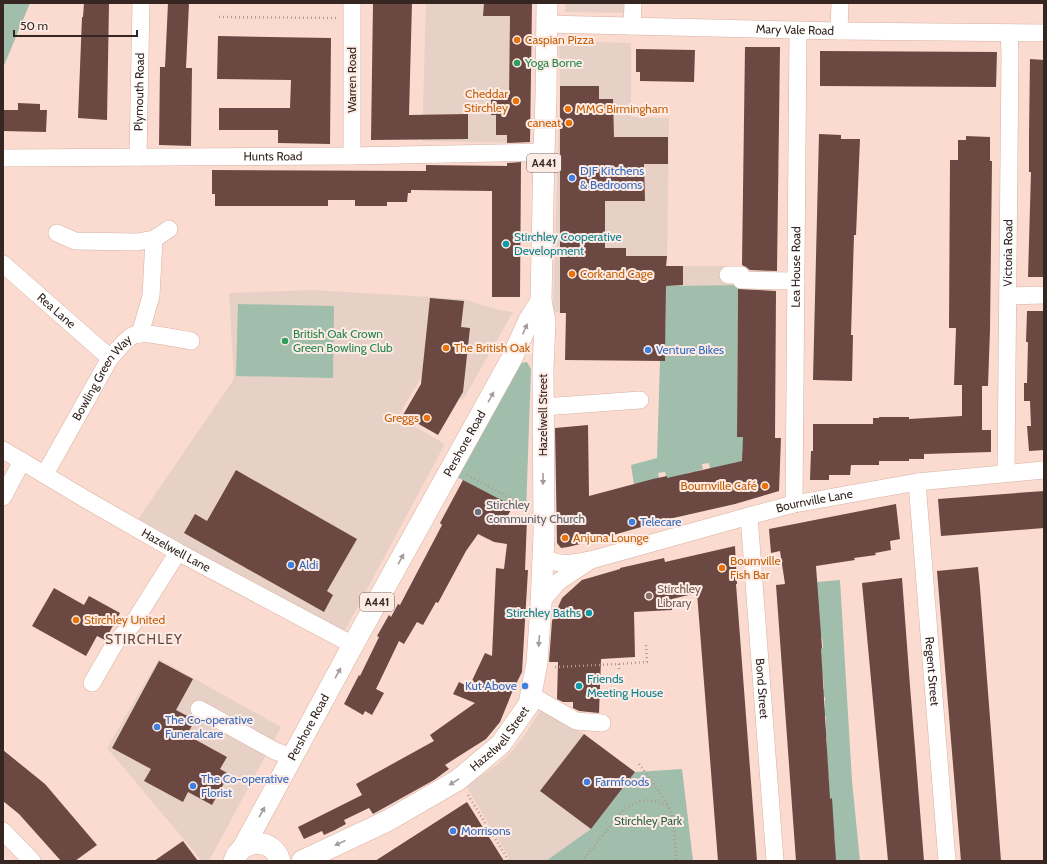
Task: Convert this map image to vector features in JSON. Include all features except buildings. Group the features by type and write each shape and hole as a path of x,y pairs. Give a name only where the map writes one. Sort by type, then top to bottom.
{"main road":[{"name":"A441","path":"542,301 547,3"},
{"name":"Pershore Road","path":"239,854 512,358 529,320 542,301"},
{"name":"Hazelwell Street","path":"302,861 388,821 458,780 501,744 529,704 537,663 543,556 543,369 546,321 542,301"},
{"path":"512,358 521,350 532,352 536,355 543,369"},
{"path":"239,854 251,843 259,842 267,844 274,850 280,861"}],"street":[{"name":"Plymouth Road","path":"138,157 141,3"},
{"path":"632,26 633,3"},
{"path":"839,31 840,3"},
{"name":"Warren Road","path":"352,11 352,156"},
{"name":"Mary Vale Road","path":"546,24 839,31 1044,33"},
{"name":"Lea House Road","path":"794,504 798,30"},
{"name":"Victoria Road","path":"1006,473 1010,33"},
{"name":"Hunts Road","path":"3,158 352,156 544,152"},
{"path":"57,233 75,241 137,242 154,239 169,230"},
{"path":"140,334 150,296 154,239"},
{"name":"Rea Lane","path":"3,264 110,358"},
{"path":"728,275 741,275 741,280 796,281"},
{"path":"1008,296 1044,295"},
{"name":"Bowling Green Way","path":"45,474 110,358 119,347 133,335 140,334 191,341"},
{"path":"543,407 640,400"},
{"name":"Hazelwell Lane","path":"3,450 178,552 353,645"},
{"path":"3,497 22,461"},
{"name":"Bournville Lane","path":"543,556 549,561 556,563 591,560 794,504 917,482 1044,470"},
{"name":"Regent Street","path":"917,482 947,861"},
{"name":"Bond Street","path":"749,516 775,861"},
{"path":"92,683 115,643 132,625 178,552"},
{"name":"Bournville Lane","path":"541,602 558,582 591,560"},
{"path":"531,695 576,721 602,723"},
{"path":"199,709 275,751 292,757"},
{"path":"3,831 32,861"}],"path":[{"path":"219,18 352,11"},
{"path":"464,473 520,503 544,503"},
{"path":"537,663 558,667 647,662 646,644"},
{"path":"619,664 619,671"},
{"path":"638,764 649,777 672,812 677,861"},
{"path":"458,780 509,861"},
{"path":"582,861 624,809 637,802 648,800 659,802 668,806"}],"shaded area":[{"path":"426,3 532,3 530,143 422,141"},
{"path":"565,3 638,3 627,13 565,12"},
{"path":"559,41 631,43 631,117 669,118 667,266 776,266 777,276 738,285 666,286 666,313 560,313 553,311 560,86"},
{"path":"314,290 463,299 499,310 513,312 463,400 422,376 398,417 445,444 343,634 136,522 234,379 229,293"},
{"path":"159,659 281,727 209,861 202,861 107,748"},
{"path":"542,708 584,734 635,772 591,829 553,858 546,861 511,861 466,786 497,765 512,751 524,736"}],"green space":[{"path":"3,3 30,3 3,68"},
{"path":"738,285 737,436 753,437 743,447 742,451 757,453 743,475 739,462 732,463 733,469 713,483 709,463 702,464 703,469 697,471 701,487 696,488 692,472 685,474 671,495 665,472 658,473 659,478 634,485 631,465 657,458 660,361 665,361 666,286"},
{"name":"British Oak Crown Green Bowling Club","path":"238,304 334,306 333,378 236,376"},
{"path":"527,362 531,369 526,513 457,477 516,364"},
{"path":"840,580 852,781 860,861 836,861 819,850 835,849 835,837 818,837 832,799 815,800 829,788 829,777 811,751 827,750 827,737 810,738 810,730 826,728 826,716 808,717 808,709 825,708 825,697 808,698 807,690 824,689 823,678 806,678 804,650 823,648 822,637 803,638 817,582"},
{"name":"Stirchley Park","path":"682,769 693,861 546,861 591,829 635,772"}],"place":[{"name":"Caspian Pizza","path":"517,40"},
{"name":"Yoga Borne","path":"517,63"},
{"name":"Cheddar Stirchley","path":"516,101"},
{"name":"MMG Birmingham","path":"568,109"},
{"name":"caneat","path":"569,123"},
{"name":"DJF Kitchens & Bedrooms","path":"572,178"},
{"name":"Stirchley Cooperative Development","path":"506,244"},
{"name":"Cork and Cage","path":"572,274"},
{"name":"British Oak Crown Green Bowling Club","path":"285,341"},
{"name":"The British Oak","path":"446,348"},
{"name":"Venture Bikes","path":"648,350"},
{"name":"Greggs","path":"427,418"},
{"name":"Bournville Café","path":"765,486"},
{"name":"Stirchley Community Church","path":"478,512"},
{"name":"Telecare","path":"632,522"},
{"name":"Anjuna Lounge","path":"565,538"},
{"name":"Aldi","path":"291,565"},
{"name":"Bournville Fish Bar","path":"722,568"},
{"name":"Stirchley Library","path":"649,596"},
{"name":"Stirchley Baths","path":"589,613"},
{"name":"Stirchley United","path":"76,620"},
{"name":"Kut Above","path":"525,686"},
{"name":"Friends Meeting House","path":"579,686"},
{"name":"The Co-operative Funeralcare","path":"157,727"},
{"name":"Farmfoods","path":"587,782"},
{"name":"The Co-operative Florist","path":"193,786"},
{"name":"Morrisons","path":"453,831"}],"district":[{"name":"STIRCHLEY","path":"144,639"}]}
